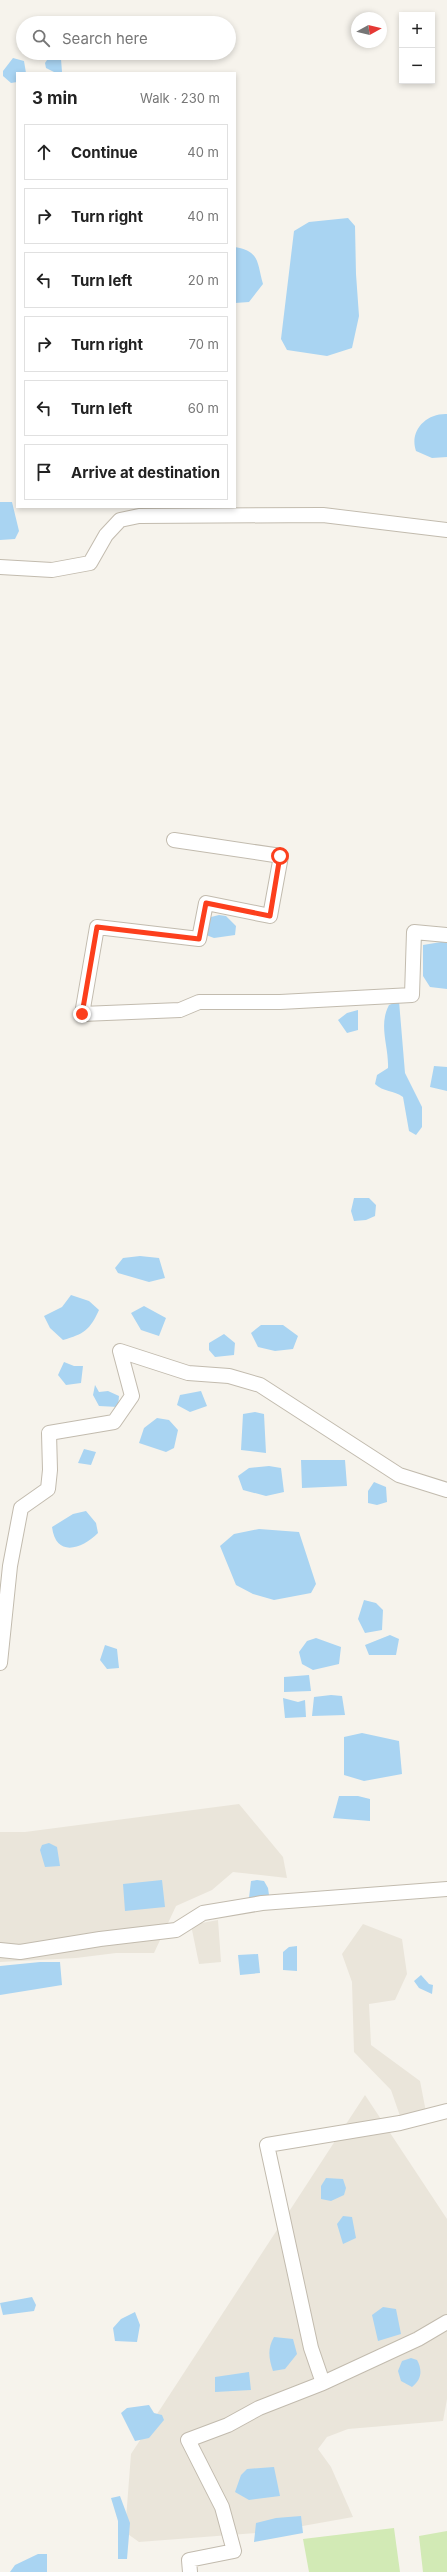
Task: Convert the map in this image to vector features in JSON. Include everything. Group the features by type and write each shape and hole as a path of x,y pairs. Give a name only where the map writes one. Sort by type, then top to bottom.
{"street":[{"path":"0,567 52,570 90,563 106,535 120,520 139,516 323,515 447,530"},
{"path":"174,840 280,856 270,916 206,903 199,939 97,927 82,1014 180,1010 199,1002 280,1002 412,995 414,932 447,934"},
{"path":"0,1662 10,1566 22,1508 48,1489 50,1470 49,1433 114,1422 132,1396 120,1351 188,1373 229,1376 260,1385 332,1434 399,1475 447,1490"},
{"path":"0,1950 20,1952 100,1939 176,1930 203,1913 262,1903 447,1889"},
{"path":"322,2383 311,2348 267,2145 400,2123 447,2111"},
{"path":"190,2572 189,2560 234,2551 222,2507 188,2440 228,2425 259,2408 322,2383 418,2339 447,2322"}],"shaded area":[{"path":"239,1804 283,1857 287,1878 233,1872 212,1890 176,1906 154,1953 116,1953 76,1958 0,1962 0,1832 25,1832"},
{"path":"218,1920 221,1962 199,1964 191,1925"},
{"path":"363,1924 402,1939 407,1974 395,2000 369,2004 371,2045 420,2081 426,2112 400,2116 391,2090 354,2052 352,1982 342,1954"},
{"path":"365,2095 447,2219 447,2399 443,2421 348,2429 327,2437 318,2449 331,2467 353,2517 269,2532 139,2542 125,2532 131,2454"}],"green space":[{"path":"394,2528 400,2572 309,2572 303,2539"},
{"path":"447,2531 447,2572 423,2572 419,2536"}],"water":[{"path":"13,58 24,61 26,72 16,72 16,82 11,83 3,76 3,71"},
{"path":"47,60 61,60 62,72 54,72 46,68 45,63"},
{"path":"348,218 355,226 359,316 352,348 327,356 287,350 281,339 294,231 309,222"},
{"path":"236,247 243,249 253,255 260,270 263,284 249,302 236,303"},
{"path":"439,414 447,414 447,457 432,458 416,451 414,444 415,437 417,430 421,425 426,420"},
{"path":"0,502 12,502 19,531 15,539 0,540"},
{"path":"219,915 226,916 236,926 235,935 214,938 206,935 211,917"},
{"path":"447,941 447,989 430,987 423,976 423,945"},
{"path":"399,1001 405,1073 422,1107 422,1127 416,1135 409,1131 403,1097 378,1087 375,1084 377,1075 388,1068 384,1028 386,1013 389,1005"},
{"path":"358,1010 358,1030 347,1033 338,1020 347,1013"},
{"path":"434,1066 447,1067 447,1091 430,1087"},
{"path":"354,1198 369,1198 376,1205 375,1216 366,1220 354,1221 351,1211"},
{"path":"140,1256 159,1258 165,1278 149,1282 118,1273 115,1268 123,1258"},
{"path":"71,1295 89,1301 99,1310 93,1322 86,1330 76,1336 63,1340 50,1328 44,1316 62,1307"},
{"path":"144,1306 166,1318 159,1336 141,1330 131,1313"},
{"path":"261,1325 283,1325 298,1336 293,1349 275,1351 258,1347 251,1333"},
{"path":"224,1334 235,1343 234,1355 215,1357 209,1350 209,1343"},
{"path":"64,1362 74,1366 83,1366 81,1383 66,1385 58,1375"},
{"path":"95,1385 99,1392 108,1391 119,1396 118,1407 99,1406 93,1395"},
{"path":"201,1391 207,1406 190,1412 177,1405 180,1395"},
{"path":"255,1412 264,1414 266,1453 241,1450 243,1414"},
{"path":"157,1418 169,1420 178,1430 174,1448 166,1452 139,1443 144,1428"},
{"path":"84,1449 96,1452 91,1465 78,1463"},
{"path":"301,1460 345,1460 347,1486 302,1488"},
{"path":"269,1466 281,1468 284,1492 266,1496 243,1490 238,1476 249,1468"},
{"path":"374,1482 386,1487 387,1502 377,1505 368,1503 368,1491"},
{"path":"86,1511 96,1523 98,1533 85,1543 70,1548 64,1547 54,1537 52,1527 73,1514"},
{"path":"259,1529 299,1532 316,1584 311,1593 274,1600 253,1594 236,1585 220,1546 234,1534"},
{"path":"364,1600 376,1603 383,1610 382,1630 365,1633 358,1619"},
{"path":"390,1635 399,1639 396,1655 369,1655 365,1645"},
{"path":"316,1638 341,1647 339,1664 313,1670 302,1664 299,1652 307,1641"},
{"path":"105,1645 117,1649 119,1668 107,1669 100,1660"},
{"path":"309,1675 311,1691 284,1692 284,1677"},
{"path":"331,1695 342,1696 345,1715 312,1716 314,1697"},
{"path":"283,1698 298,1702 305,1700 306,1717 285,1718"},
{"path":"362,1733 399,1741 402,1774 364,1781 344,1775 344,1737"},
{"path":"339,1796 358,1796 370,1799 370,1821 333,1818"},
{"path":"49,1843 57,1847 60,1866 45,1867 40,1850 42,1845"},
{"path":"162,1880 165,1907 125,1911 123,1884"},
{"path":"251,1881 264,1881 268,1888 269,1895 249,1898"},
{"path":"297,1946 297,1971 283,1970 283,1952 289,1947"},
{"path":"258,1954 260,1973 240,1975 238,1955"},
{"path":"40,1962 60,1962 62,1985 0,1995 0,1966"},
{"path":"421,1975 429,1984 433,1985 432,1994 419,1988 414,1981"},
{"path":"326,2178 343,2179 346,2188 344,2195 331,2201 321,2199 321,2186"},
{"path":"343,2216 352,2217 356,2238 343,2244 337,2224"},
{"path":"32,2297 36,2305 34,2311 3,2315 0,2303"},
{"path":"383,2307 396,2309 401,2334 378,2341 372,2315"},
{"path":"135,2312 140,2325 137,2342 115,2341 113,2328 121,2319"},
{"path":"274,2337 293,2339 297,2354 285,2369 273,2371 269,2354 270,2346"},
{"path":"411,2358 417,2360 420,2368 419,2378 412,2387 401,2381 398,2371 402,2361"},
{"path":"249,2372 251,2390 215,2392 215,2377"},
{"path":"149,2405 154,2413 162,2415 164,2420 149,2438 135,2441 121,2413 127,2408"},
{"path":"274,2467 280,2496 249,2500 235,2492 241,2475 247,2469"},
{"path":"120,2496 130,2523 127,2559 118,2559 118,2521 111,2498"},
{"path":"301,2516 303,2533 254,2542 256,2523 276,2518"},
{"path":"38,2554 47,2554 47,2572 10,2572 15,2565"}],"route":[{"path":"82,1014 97,927 199,939 206,903 270,916 280,856"}]}
